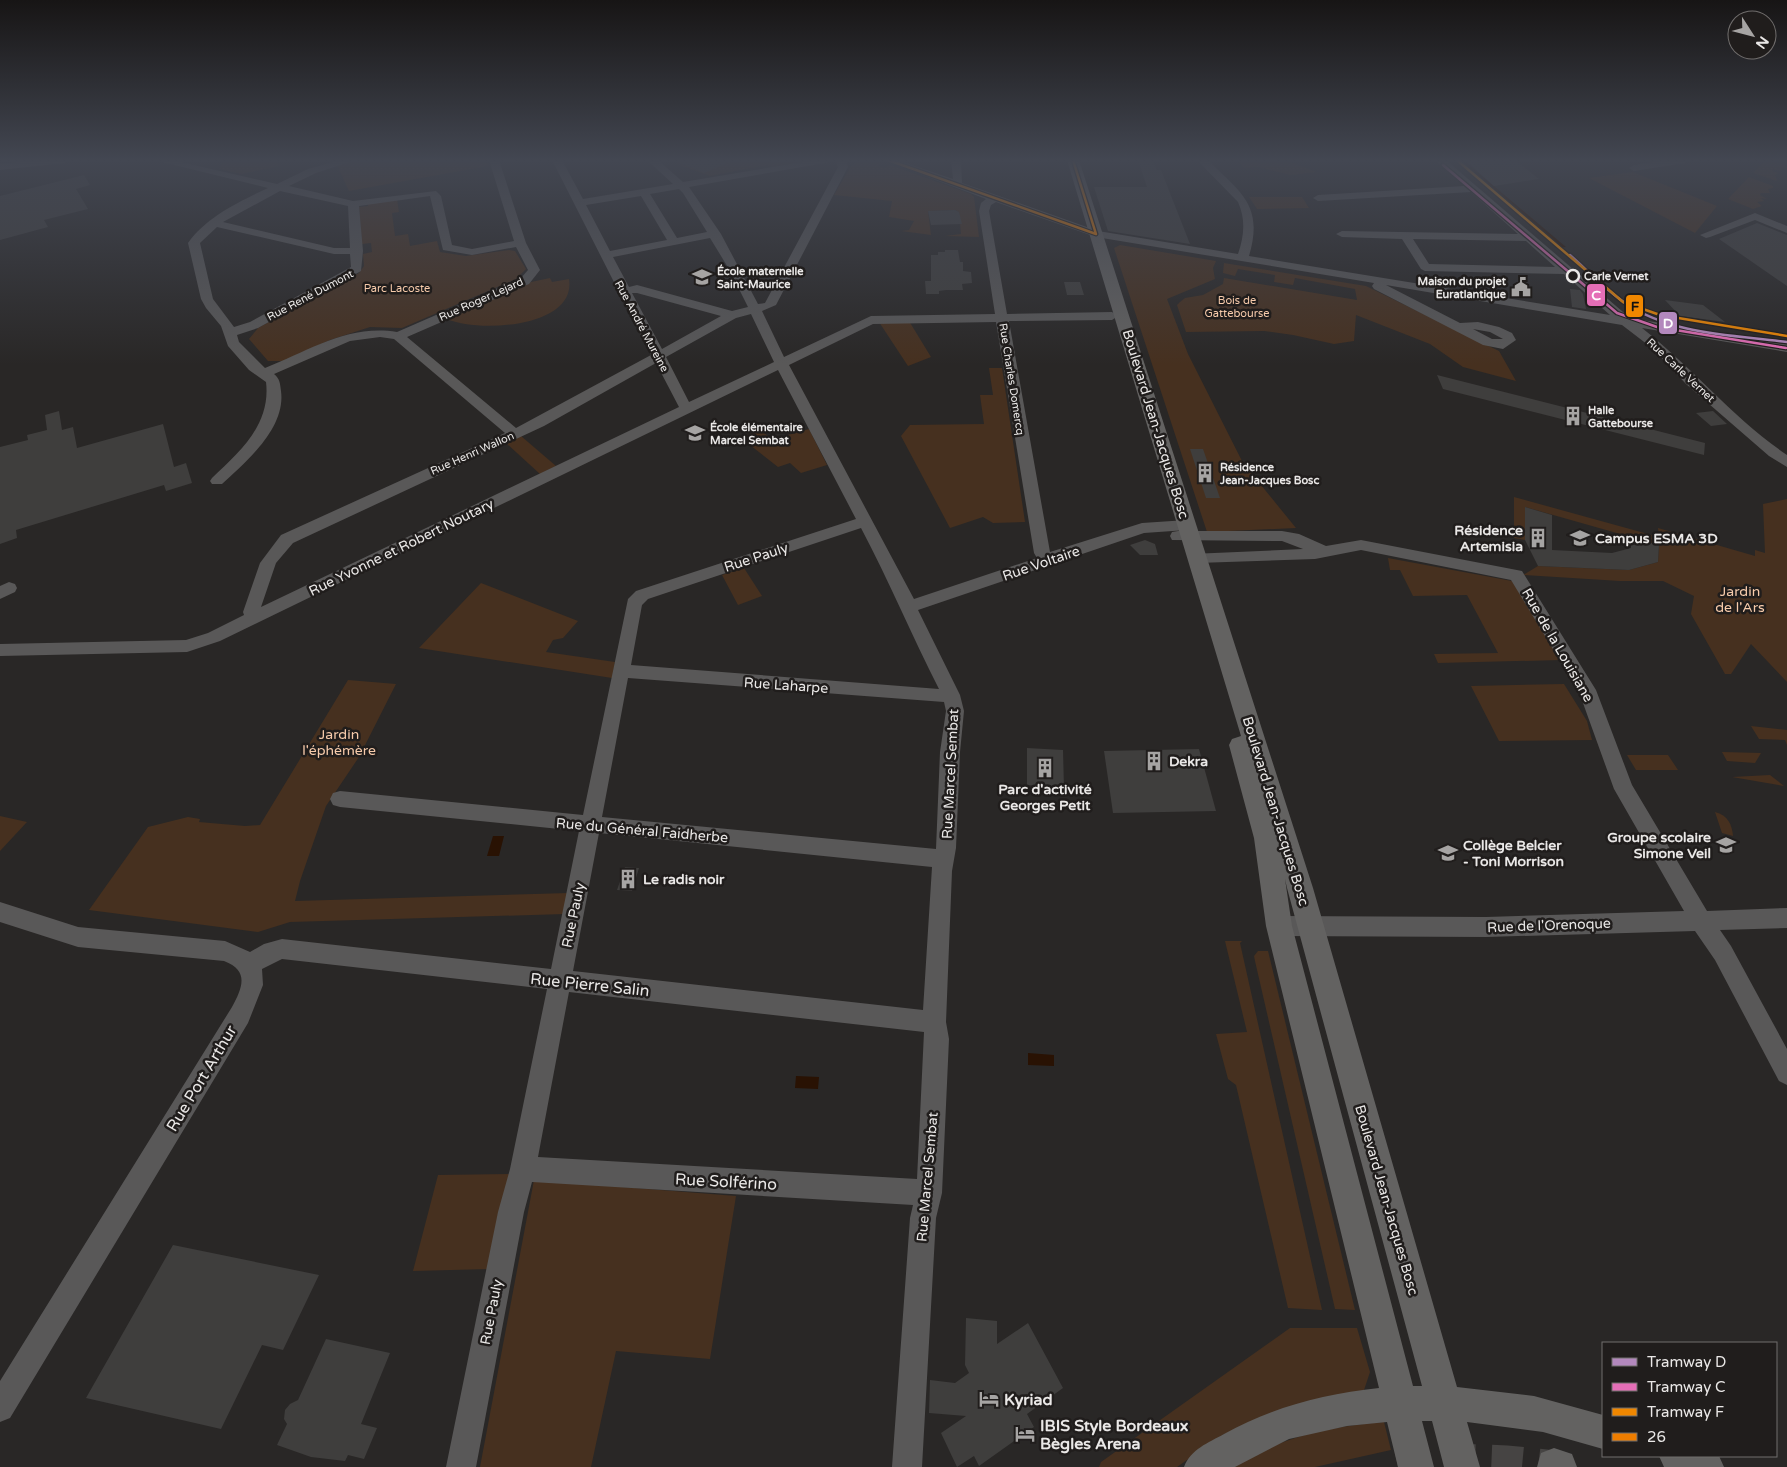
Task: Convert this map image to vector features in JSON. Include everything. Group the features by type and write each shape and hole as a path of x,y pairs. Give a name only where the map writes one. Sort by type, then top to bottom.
{"main road":[{"name":"Boulevard Jean-Jacques Bosc","path":"1089,228 1182,530 1197,558 1253,740 1268,780 1311,926 1462,1467"},
{"name":"Boulevard Jean-Jacques Bosc","path":"1090,228 1091,233"},
{"name":"Boulevard Jean-Jacques Bosc","path":"1116,312 1128,336 1266,838 1279,926 1416,1467"},
{"path":"1202,1467 1238,1444 1290,1422 1333,1412 1400,1404 1477,1404 1535,1413 1602,1432"},
{"path":"1680,1457 1706,1467"}],"street":[{"path":"205,228 192,237 188,244 201,301 220,328 229,333 234,343 254,367 265,373 273,380 275,385 272,412 250,447 217,481"},
{"path":"237,228 334,251 357,251"},
{"name":"Rue René Dumont","path":"229,333 254,325 353,273 357,269 355,228"},
{"path":"443,228 447,248 472,252 520,243"},
{"name":"Rue Roger Lejard","path":"398,336 525,281 534,270 520,243 515,228"},
{"name":"Rue André Mureine","path":"592,228 657,356 684,405 689,409"},
{"path":"666,228 674,242"},
{"name":"Rue Marcel Sembat","path":"711,228 909,607 915,625 951,695 955,711 950,752 946,848 934,1022 937,1039 928,1193 923,1218 907,1467"},
{"path":"772,296 809,228"},
{"name":"Rue Charles Domercq","path":"987,228 1040,545 1042,554 1048,561"},
{"path":"1078,228 1091,233 1242,259 1787,348"},
{"path":"1242,259 1250,228"},
{"name":"Rue Carle Vernet","path":"1517,228 1787,462"},
{"path":"1706,236 1724,228"},
{"path":"606,255 715,234"},
{"path":"1342,234 1528,238"},
{"path":"1405,235 1425,267 1567,271"},
{"path":"1371,280 1370,283 1459,327"},
{"path":"623,291 637,290 732,315"},
{"name":"Rue Henri Wallon","path":"255,617 251,612 270,557 276,548 287,539 515,434 732,315 753,306 770,305 773,301 772,296"},
{"name":"Rue Yvonne et Robert Noutary","path":"0,650 187,646 214,637 871,320 1116,312"},
{"path":"265,373 297,362 320,348 355,335 371,332 398,336 515,434"},
{"name":"Rue Pauly","path":"461,1467 511,1212 523,1169 636,599 863,522"},
{"name":"Rue Voltaire","path":"909,607 1142,528 1182,530"},
{"path":"1182,530 1282,536 1293,538 1325,552"},
{"name":"Rue de la Louisiane","path":"1197,558 1325,552 1361,546 1512,573 1519,578 1587,690 1616,772 1624,789 1701,920 1724,953 1787,1073"},
{"name":"Rue Laharpe","path":"620,672 937,696 951,695"},
{"path":"1239,741 1260,780 1292,895 1311,926"},
{"name":"Rue du Général Faidherbe","path":"340,800 944,859"},
{"path":"0,912 78,937 226,951 242,956 249,965"},
{"name":"Rue de l'Orenoque","path":"1279,926 1486,926 1787,918"},
{"name":"Rue Pierre Salin","path":"249,965 272,951 282,949 934,1022"},
{"name":"Rue Port Arthur","path":"0,1408 240,1014 250,995 253,980 249,965"},
{"name":"Rue Solférino","path":"523,1169 928,1193"}],"green space":[{"name":"Parc Lacoste","path":"361,228 394,228 395,236 408,234 410,246 437,241 440,252 466,256 509,250 515,251 526,269 516,279 402,328 370,327 330,340 286,361 268,361 249,339 258,328 359,273 364,266 363,254 372,252 371,243 362,244"},
{"path":"930,228 931,235 901,231"},
{"path":"960,228 978,228 979,237 945,236 961,234"},
{"path":"1686,228 1699,228 1695,233"},
{"path":"1120,245 1216,261 1213,268 1215,279 1167,299 1188,354 1243,463 1296,528 1207,532 1114,248"},
{"name":"Bois de Gattebourse","path":"1224,263 1366,286 1499,351 1516,381 1463,367 1430,344 1356,315 1354,341 1334,344 1264,331 1186,332 1177,305 1185,298 1203,295 1223,284 1224,278 1357,300 1355,289 1295,278 1293,285 1274,282 1275,275 1238,269 1235,276 1223,273"},
{"name":"Parc Lacoste","path":"550,278 552,282 569,279 567,295 558,308 542,317 522,323 480,326 447,319 531,282"},
{"path":"909,321 931,357 908,366 879,322"},
{"path":"989,368 1002,368 1025,522 993,523 983,517 950,528 901,436 910,425 984,424 980,395 993,395"},
{"path":"809,429 827,465 801,473 790,463 778,467 741,438 760,430 776,442 788,435"},
{"path":"521,436 556,466 540,474 506,443"},
{"name":"Jardin de l'Ars","path":"1514,497 1659,537 1658,528 1755,556 1755,550 1765,553 1763,504 1787,499 1787,682 1751,644 1731,674 1725,674 1691,614 1694,596 1663,581 1620,581 1523,575 1538,566 1629,570 1658,562 1659,545 1525,507 1525,540 1514,538"},
{"path":"1388,558 1512,581 1561,660 1438,663 1434,654 1498,653 1467,595 1413,596 1400,570 1390,570"},
{"path":"744,568 762,596 738,605 722,575"},
{"path":"481,583 578,621 563,638 553,640 546,652 615,662 612,678 419,648"},
{"name":"Jardin l'éphémère","path":"348,680 396,684 359,757 326,806 295,901 569,893 565,914 290,922 258,932 89,910 148,827 188,817 200,819 199,822 245,826 260,825"},
{"path":"1564,684 1587,721 1592,740 1499,741 1471,686"},
{"path":"1751,726 1787,730 1787,745 1785,740 1759,739"},
{"path":"1722,752 1761,753 1755,763 1727,761"},
{"path":"1627,755 1668,755 1678,770 1636,770"},
{"path":"1770,775 1784,786 1732,777"},
{"path":"1715,812 1726,818 1732,828 1733,836 1722,833"},
{"path":"0,816 27,822 0,851"},
{"path":"1225,941 1242,941 1240,943 1322,1310 1288,1308 1236,1085 1228,1079 1216,1034 1247,1032"},
{"path":"1258,951 1268,951 1355,1310 1335,1309 1255,961 1254,956"},
{"path":"510,1174 490,1269 413,1271 438,1175"},
{"path":"534,1180 736,1196 710,1359 616,1351 591,1467 480,1467"},
{"path":"1290,1328 1357,1328 1370,1372 1363,1393 1224,1434 1177,1467 1099,1467 1101,1462"},
{"path":"1384,1422 1391,1450 1315,1467 1231,1467 1268,1448 1305,1435 1342,1427"}],"shaded area":[{"path":"1534,228 1544,228 1566,247 1557,248"},
{"path":"493,836 504,836 499,856 487,856"},
{"path":"1028,1053 1054,1055 1054,1066 1028,1065"},
{"path":"796,1076 819,1077 818,1089 795,1088"}],"building":[{"path":"0,228 43,228 0,240"},
{"path":"1107,228 1184,228 1190,244 1108,231"},
{"path":"1744,228 1771,228 1787,235 1787,286 1719,239"},
{"path":"945,250 958,250 960,262 963,262 963,271 971,272 972,283 962,284 963,290 946,290 939,291 939,294 926,294 925,281 931,281 931,255 938,255 938,252 945,252"},
{"path":"1064,282 1080,282 1084,295 1067,295"},
{"path":"1570,289 1580,290 1583,294 1586,309 1572,307"},
{"path":"1665,300 1703,305 1725,322 1680,316"},
{"name":"Halle Gattebourse","path":"1437,375 1705,443 1704,455 1443,389"},
{"path":"59,411 62,430 73,427 77,448 163,424 174,467 186,463 192,483 166,491 164,485 16,530 17,538 0,544 0,447 28,440 27,435 47,430 45,415"},
{"path":"1713,411 1727,424 1711,426 1696,413"},
{"name":"Résidence Jean-Jacques Bosc","path":"1190,449 1203,449 1220,498 1206,498"},
{"name":"Campus ESMA 3D","path":"1525,507 1552,515 1552,550 1612,553 1631,548 1631,537 1659,545 1658,562 1629,570 1538,566 1525,540"},
{"path":"1145,540 1155,544 1158,555 1140,555 1130,545"},
{"name":"Parc d'activité Georges Petit","path":"1027,748 1063,750 1064,788 1027,785"},
{"path":"1199,749 1216,811 1113,813 1104,751"},
{"name":"Le radis noir","path":"625,867 639,868 632,891 617,890"},
{"path":"173,1245 319,1275 283,1350 262,1345 221,1429 86,1398"},
{"name":"Kyriad","path":"966,1318 997,1321 997,1344 1028,1323 1063,1388 1027,1414 1034,1427 979,1466 974,1456 957,1467 941,1433 966,1416 929,1413 930,1380 955,1383 969,1373 965,1365"},
{"path":"326,1339 390,1353 361,1424 377,1428 364,1459 348,1455 345,1461 311,1457 277,1445 287,1424 284,1419 285,1410 290,1404 298,1400"}],"tunnel":[{"path":"1398,1467 1456,1460 1515,1462 1554,1466"}],"tram line":[{"name":"C","path":"1518,228 1617,313 1657,327 1786,348"},
{"name":"F","path":"1537,228 1623,302 1660,315 1787,336"},
{"name":"D","path":"1570,255 1617,297 1652,317 1689,329 1787,342"}],"transit line":[{"name":"26","path":"1080,228 1096,234 1094,228"}],"place":[{"name":"Carle Vernet","path":"1573,276"},
{"name":"École maternelle Saint-Maurice","path":"702,277"},
{"name":"Maison du projet Euratlantique","path":"1521,287"},
{"name":"Halle Gattebourse","path":"1573,416"},
{"name":"École élémentaire Marcel Sembat","path":"695,433"},
{"name":"Résidence Jean-Jacques Bosc","path":"1205,473"},
{"name":"Résidence Artemisia","path":"1538,538"},
{"name":"Campus ESMA 3D","path":"1580,538"},
{"name":"Dekra","path":"1154,761"},
{"name":"Parc d'activité Georges Petit","path":"1045,768"},
{"name":"Groupe scolaire Simone Veil","path":"1726,845"},
{"name":"Collège Belcier - Toni Morrison","path":"1448,853"},
{"name":"Le radis noir","path":"628,879"},
{"name":"Kyriad","path":"989,1399"},
{"name":"IBIS Style Bordeaux Bègles Arena","path":"1025,1434"}]}
